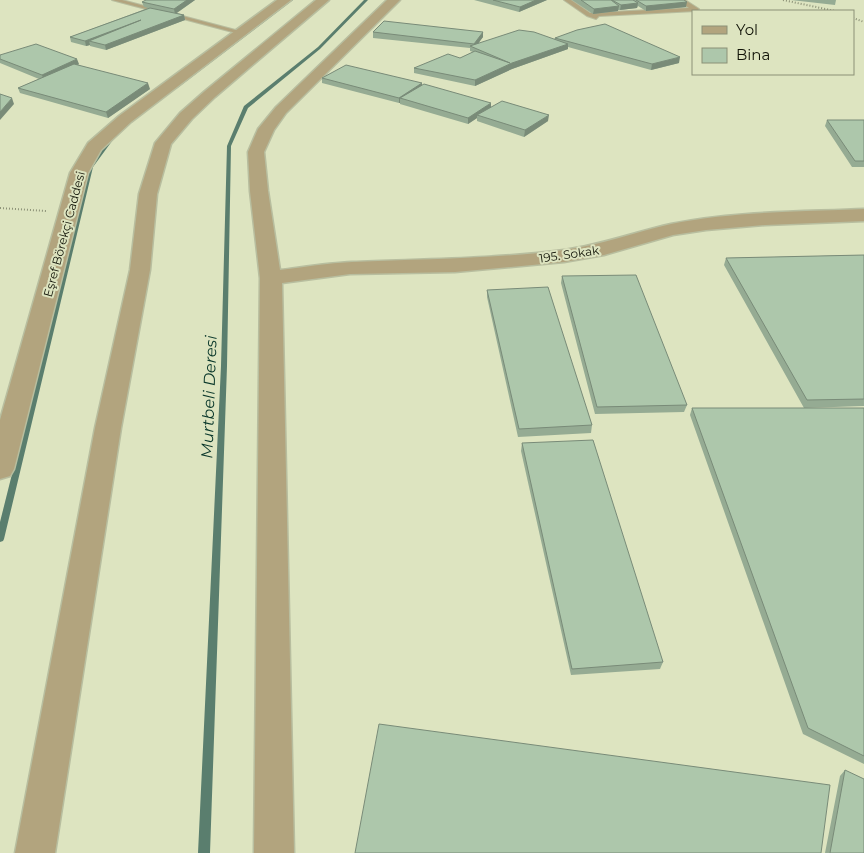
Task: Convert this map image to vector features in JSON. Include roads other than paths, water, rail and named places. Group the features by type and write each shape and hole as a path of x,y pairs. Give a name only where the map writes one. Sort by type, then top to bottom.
{"street":[{"name":"Eşref Börekçi Caddesi","path":"0,469 79,173 94,147 124,119 285,0"},
{"path":"35,853 108,428 140,270 148,194 163,143 186,116 210,94 323,0"},
{"path":"274,853 271,278 259,191 256,152 266,129 281,110 394,0"},
{"name":"195. Sokak","path":"271,278 350,268 455,266 564,256 604,249 671,230 706,224 765,219 864,215"}],"lane":[{"path":"115,0 240,32"},
{"path":"567,0 589,15 604,19"},
{"path":"589,15 696,9 680,0"}],"waterway":[{"path":"175,88 291,0"},
{"name":"Murtbeli Deresi","path":"204,853 224,366 229,146 246,107 319,48 366,0"},
{"path":"0,539 91,167 113,137"}]}
